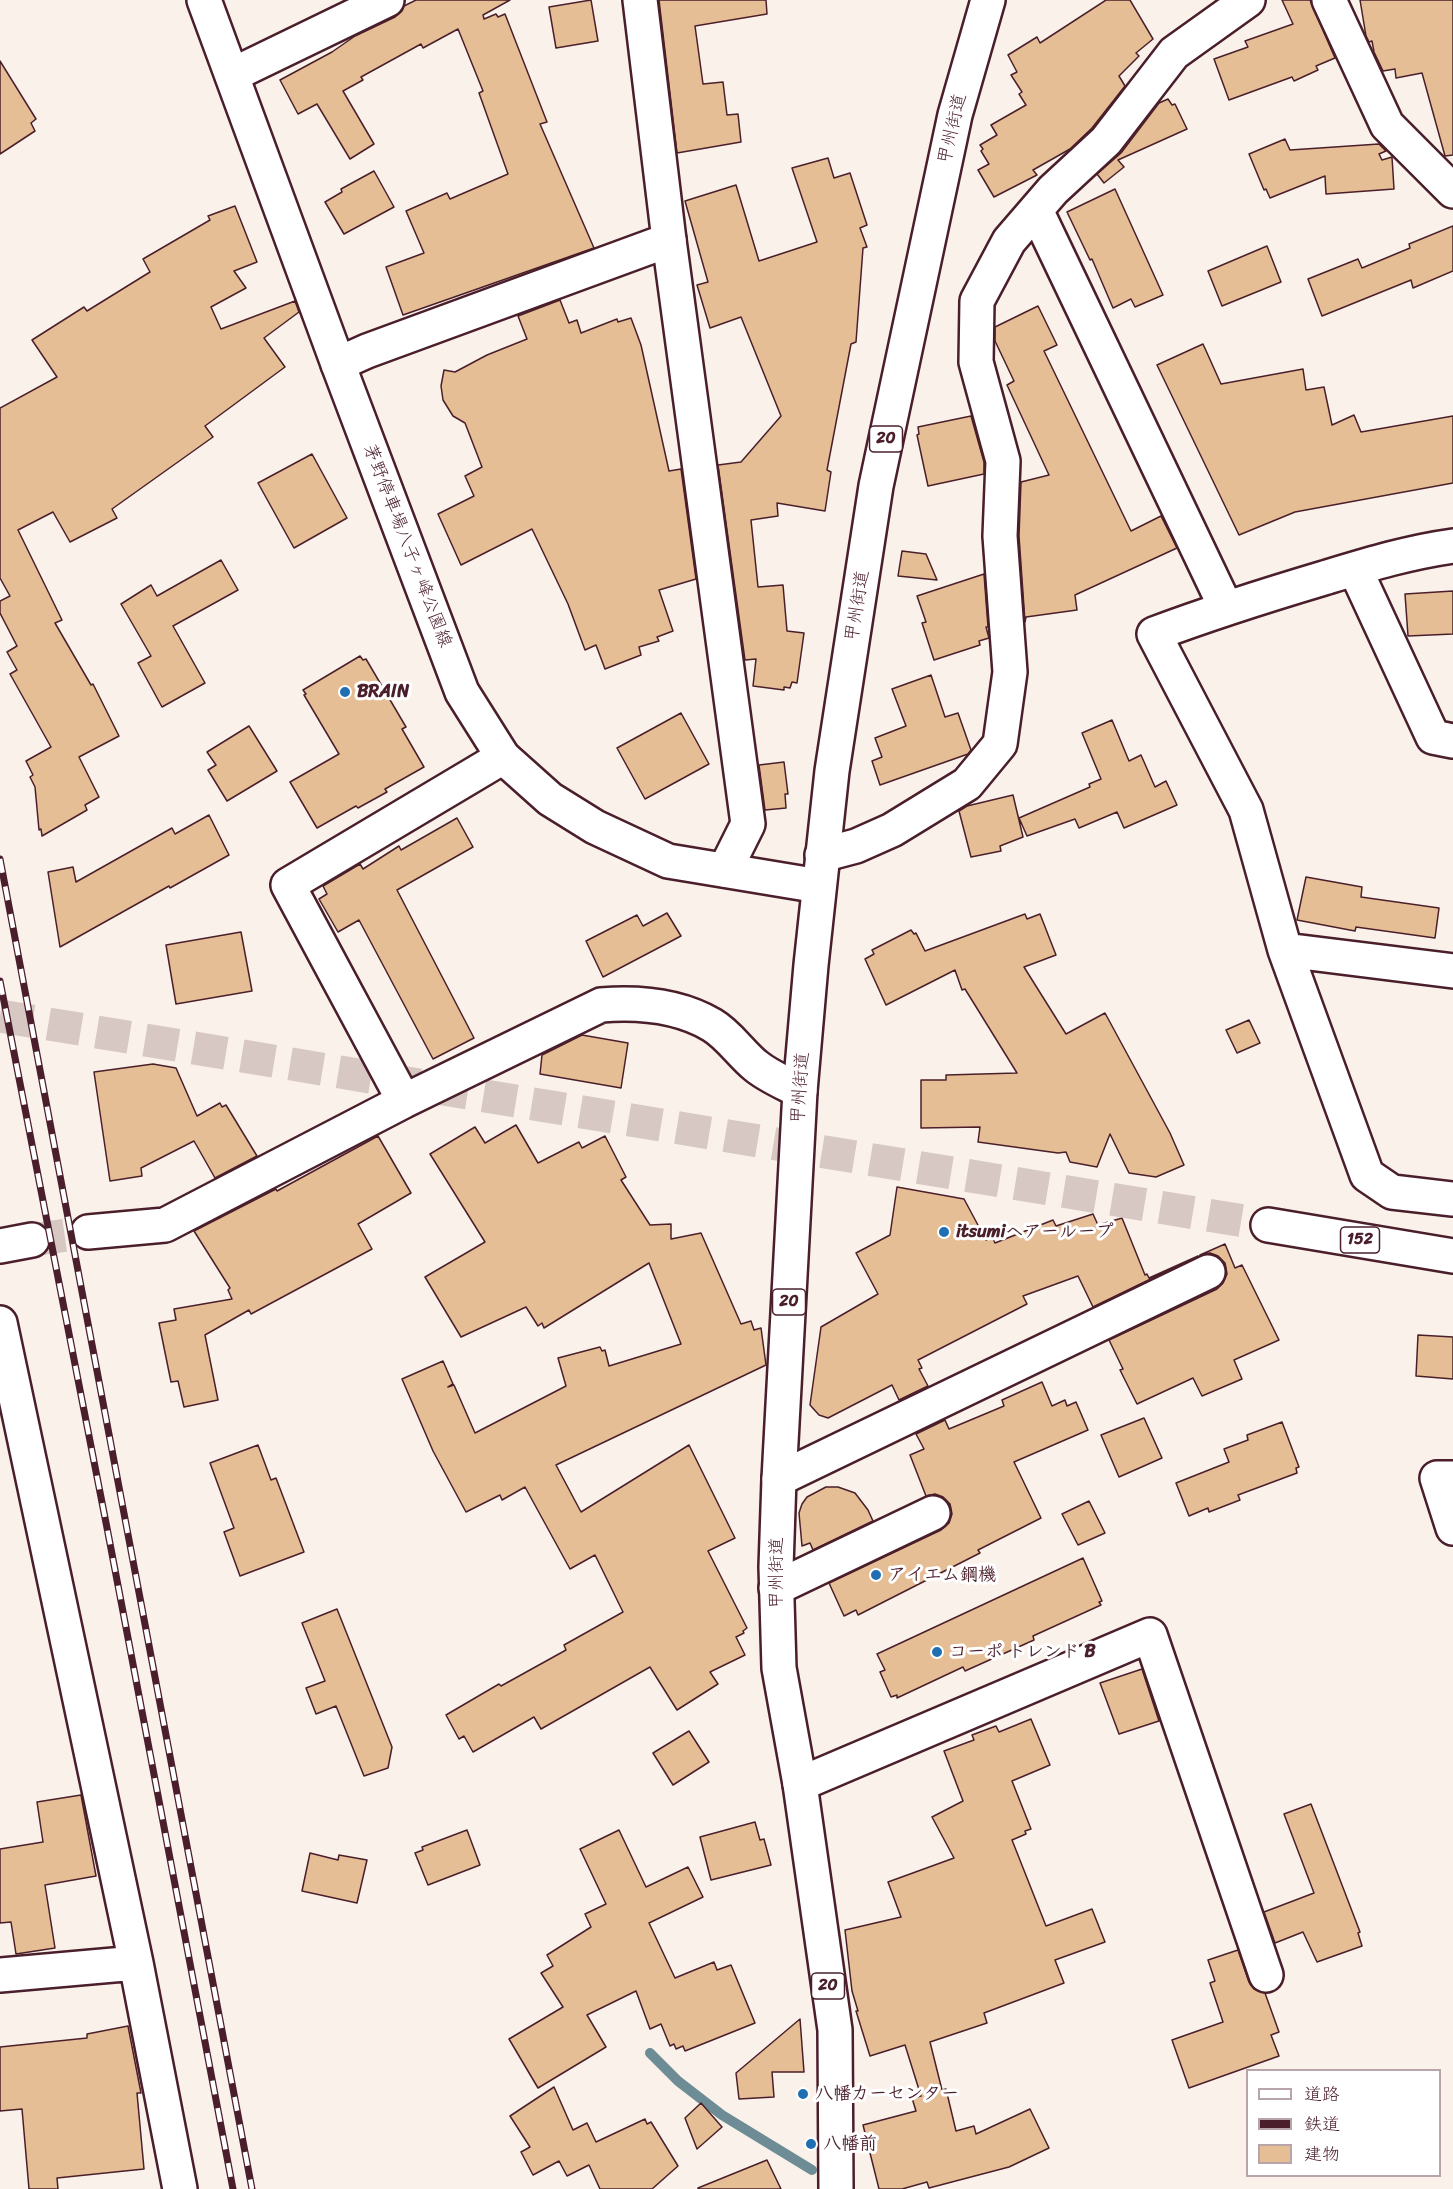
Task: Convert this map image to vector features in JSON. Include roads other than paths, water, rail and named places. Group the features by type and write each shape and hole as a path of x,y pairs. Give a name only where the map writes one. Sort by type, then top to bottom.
{"main road":[{"name":"茅野停車場八子ヶ峰公園線","path":"204,0 462,692 503,757 550,799 595,827 668,861 725,870 821,870"},
{"path":"232,75 387,0"},
{"path":"640,0 669,240 748,824 725,870"},
{"name":"甲州街道","path":"836,2189 835,2030 800,1784 778,1668 776,1588 779,1479 800,1091 832,771 876,486 955,115 988,0"},
{"path":"821,870 856,846 892,830 967,784 1000,744 1010,672 1000,536 1003,461 976,362 977,301 1010,241 1053,190 1106,141 1174,53 1248,0"},
{"path":"1329,0 1387,125 1453,191"},
{"path":"1036,210 1226,608"},
{"path":"338,364 367,351 669,240"},
{"path":"1453,546 1413,552 1355,569 1226,608 1154,634 1246,810 1285,950 1367,1175 1392,1192 1453,1199"},
{"path":"1355,569 1433,737 1453,741"},
{"path":"404,1101 288,885 503,757"},
{"path":"1285,950 1453,971"},
{"path":"88,1232 165,1225 404,1101 601,1005 631,1003 689,1014 714,1026 757,1067 800,1091"},
{"name":"152","path":"1268,1225 1453,1256"},
{"path":"0,1246 32,1240"},
{"path":"779,1479 1208,1272"},
{"path":"0,1323 136,1963 180,2189"},
{"path":"1453,1478 1437,1478 1453,1528"},
{"path":"776,1588 933,1513"},
{"path":"800,1784 1150,1635 1266,1975"},
{"path":"0,1975 136,1963"}],"waterway":[{"path":"650,2053 678,2081 722,2115 812,2170"}],"tunnel":[{"path":"0,1016 1268,1225"},
{"path":"32,1240 88,1232"}],"railway":[{"path":"0,859 252,2189"},
{"path":"0,981 233,2189"}],"place":[{"name":"BRAIN","path":"345,692"},
{"name":"itsumiヘアーループ","path":"944,1232"},
{"name":"アイエム鋼機","path":"876,1575"},
{"name":"コーポ トレンド B","path":"937,1652"},
{"name":"八幡カーセンター","path":"803,2094"},
{"name":"八幡前","path":"811,2144"}]}
